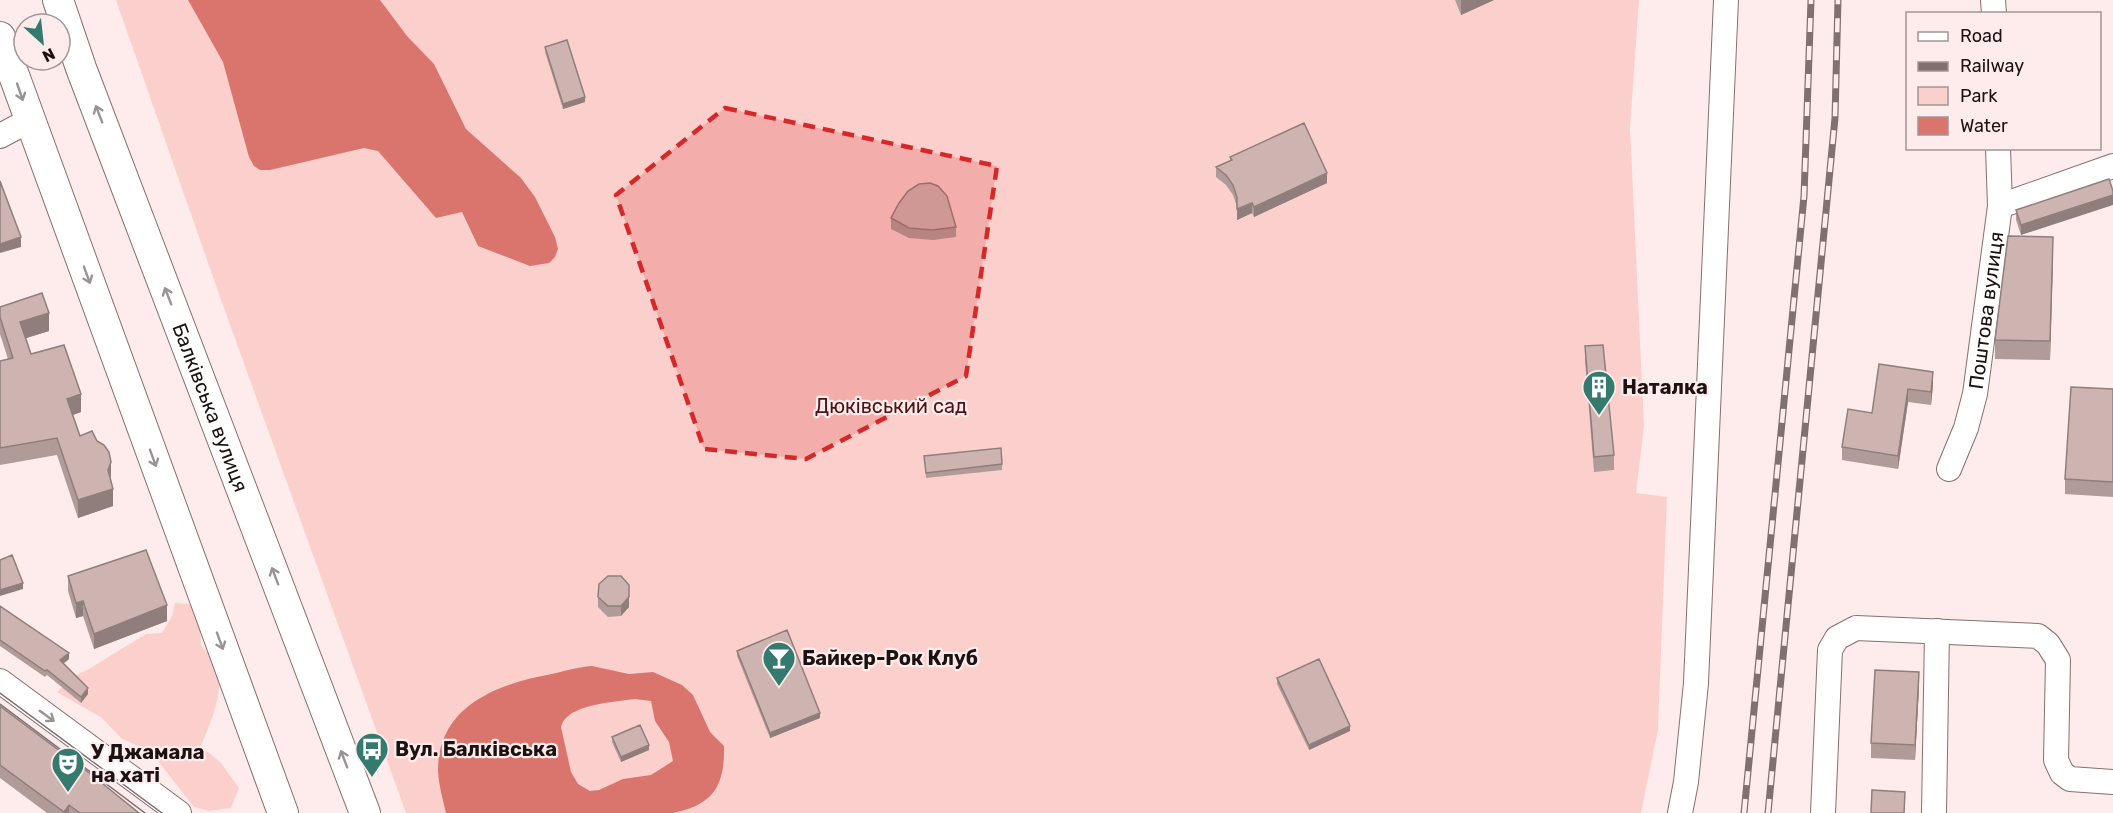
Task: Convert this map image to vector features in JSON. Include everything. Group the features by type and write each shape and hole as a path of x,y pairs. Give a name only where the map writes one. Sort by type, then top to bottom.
{"main road":[{"name":"Балківська вулиця","path":"58,0 81,68 355,808"},
{"path":"0,37 283,813"}],"street":[{"path":"1680,813 1686,782 1696,682 1726,0"},
{"path":"0,136 30,120"},
{"name":"Поштова вулиця","path":"1949,470 1966,428 1975,394 2000,206 1998,150"},
{"path":"2000,206 2113,166"},
{"path":"1823,813 1830,650 1837,638 1856,628 2038,636 2048,644 2058,660 2056,760 2062,773 2070,779 2113,782"},
{"path":"1934,813 1937,631"},
{"path":"0,681 179,813"}],"highlighted area":[{"path":"725,108 997,166 966,376 806,459 704,449 616,195"}],"green space":[{"name":"Дюківський сад","path":"116,0 1639,0 1630,128 1644,426 1636,493 1667,497 1658,729 1641,813 406,813 220,297"},
{"path":"175,603 189,604 200,618 201,646 212,656 219,673 216,705 201,746 221,763 239,788 231,808 209,811 194,807 150,751 122,739 102,718 57,692 72,677 146,634 162,633 172,616"}],"water":[{"path":"188,0 380,0 407,36 434,64 466,129 521,178 535,197 555,237 558,249 555,257 549,263 530,266 478,246 462,212 436,218 378,151 364,148 270,170 260,170 254,166 249,157 223,62"},
{"path":"592,666 629,674 653,672 682,685 693,695 710,732 724,746 722,772 714,792 698,805 673,813 446,813 438,772 440,750 447,731 458,716 472,703 507,685","holes":["635,699 651,701 655,721 669,742 673,761 651,775 623,779 599,790 590,791 578,784 571,772 561,727 565,719 581,709 604,703"]}],"building":[{"path":"567,40 585,97 563,104 545,47"},
{"path":"1304,123 1327,173 1254,207 1252,203 1237,209 1237,197 1233,185 1216,167 1232,160 1230,157"},
{"path":"2109,179 2113,195 2021,225 2016,210"},
{"path":"0,181 21,237 0,244"},
{"path":"930,183 938,186 947,196 956,227 933,230 909,228 891,218 908,191 919,184"},
{"path":"2008,236 2053,237 2050,341 1995,340"},
{"path":"42,293 49,313 20,322 31,354 64,345 81,394 67,399 80,436 92,431 97,441 109,452 111,462 108,470 113,489 78,500 57,438 0,448 0,361 13,358 0,317 0,307"},
{"name":"Наталка","path":"1603,345 1614,455 1594,457 1585,346"},
{"path":"1879,364 1933,372 1931,392 1908,389 1898,456 1842,447 1848,409 1872,413"},
{"path":"2071,387 2113,389 2113,482 2065,479"},
{"path":"1001,448 1002,464 926,473 924,456"},
{"path":"146,550 167,605 94,634 83,601 76,603 68,576"},
{"path":"12,555 23,583 0,590 0,560"},
{"path":"608,576 621,576 629,585 629,597 621,606 608,606 598,597 599,584"},
{"path":"0,606 69,653 60,660 88,688 81,697 47,670 45,671 0,640"},
{"name":"Байкер-Рок Клуб","path":"787,630 820,713 770,733 737,651"},
{"path":"1319,659 1350,726 1309,745 1277,678"},
{"path":"1875,670 1919,672 1915,745 1871,743"},
{"path":"0,706 139,813 80,813 69,805 64,812 0,765"},
{"path":"640,725 649,745 621,757 612,737"},
{"path":"1872,790 1905,792 1904,813 1871,813"}],"tram line":[{"path":"0,693 162,813"},
{"path":"0,704 145,813"}],"railway":[{"path":"1744,813 1804,196 1811,0"},
{"path":"1768,813 1835,118 1838,0"}],"place":[{"name":"Наталка","path":"1599,416"},
{"name":"Байкер-Рок Клуб","path":"779,687"},
{"name":"Вул. Балківська","path":"372,778"},
{"name":"У Джамала на хаті","path":"68,793"}]}
